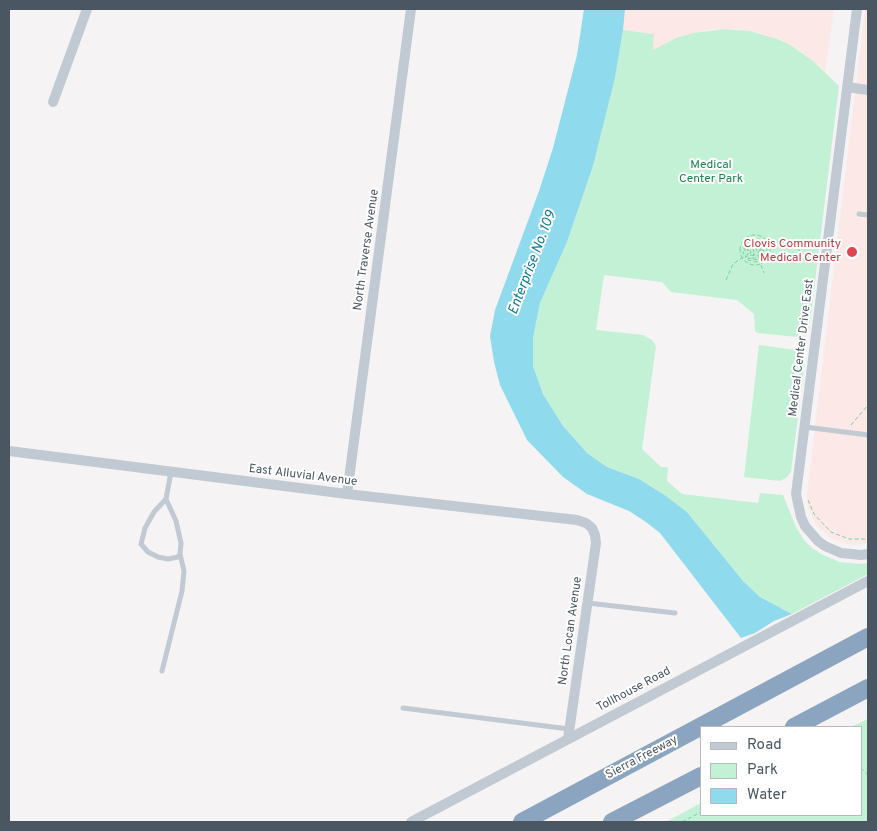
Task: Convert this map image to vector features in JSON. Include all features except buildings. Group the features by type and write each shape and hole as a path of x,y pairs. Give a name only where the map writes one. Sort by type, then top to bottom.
{"highway":[{"name":"Sierra Freeway","path":"702,726 868,637"},
{"path":"796,726 868,688"},
{"path":"848,699 868,692"},
{"name":"Sierra Freeway","path":"522,822 700,727"},
{"path":"612,822 700,777"}],"street":[{"path":"53,102 87,9"},
{"name":"North Traverse Avenue","path":"347,494 411,9"},
{"name":"Medical Center Drive East","path":"857,9 796,494 799,512 805,526 818,541 833,550 852,554 868,554"},
{"path":"847,87 868,90"},
{"name":"East Alluvial Avenue","path":"9,451 347,494 577,520 592,528"},
{"name":"North Locan Avenue","path":"569,734 596,543 592,528"},
{"name":"Tollhouse Road","path":"411,822 569,734 868,581"}],"lane":[{"path":"859,214 868,215"},
{"path":"805,427 868,435"},
{"path":"171,472 166,499 154,512 145,528 141,544 148,552 158,557 168,559 180,554"},
{"path":"162,670 182,591 184,570 180,554 182,543 176,521 166,499"},
{"path":"587,603 675,613"},
{"path":"403,708 569,734"}],"path":[{"path":"756,235 765,239 768,243 769,252 764,261 751,264 742,257 741,244 747,237 756,235"},
{"path":"726,280 733,264 748,254 746,250 748,245 755,241 762,245 762,254 758,258 748,258 758,260 763,256 764,246 757,240 748,242 743,254 745,243 752,238 759,239 767,248 766,256 756,262 745,257 760,254 761,248 756,243 750,245 748,249 749,253 751,253 752,246 758,246 760,249 758,254 754,255 754,252"},
{"path":"768,243 778,241 788,243 801,252"},
{"path":"760,263 764,273"},
{"path":"845,432 868,405"},
{"path":"805,500 808,500 810,508 818,521 831,532 849,539 868,539"},
{"path":"682,822 700,813"}],"shaded area":[{"path":"625,9 834,9 825,71 801,51 789,44 763,34 737,29 714,29 693,33 676,38 652,51 654,34 623,30"},
{"name":"Clovis Community Medical Center","path":"865,9 868,9 868,543 853,545 830,537 816,525 808,508 807,495"}],"green space":[{"name":"Medical Center Park","path":"724,29 750,31 789,44 813,61 839,86 809,331 797,337 758,333 755,331 754,314 737,300 671,292 662,282 604,275 596,330 643,335 652,340 656,346 642,449 661,467 668,467 667,481 682,494 758,503 760,493 783,495 796,527 804,540 812,548 840,562 868,563 868,574 792,614 760,597 743,581 687,512 639,479 607,467 587,453 563,426 543,394 533,366 533,338 540,303 567,242 593,166 615,78 623,30 654,34 653,50 676,38 693,33"},
{"path":"759,345 800,351 805,362 791,472 780,481 744,477"},
{"path":"868,719 868,822 666,822 700,804 700,816 862,816 862,726 853,726"}],"water":[{"name":"Enterprise No. 109","path":"584,9 625,9 623,30 615,78 593,166 567,242 540,303 533,338 533,366 543,394 563,426 587,453 607,467 639,479 687,512 743,581 760,597 792,614 741,638 660,533 629,511 587,494 563,477 527,440 500,385 494,362 490,336 495,310 553,148 577,55"}],"place":[{"name":"Clovis Community Medical Center","path":"852,252"}]}
